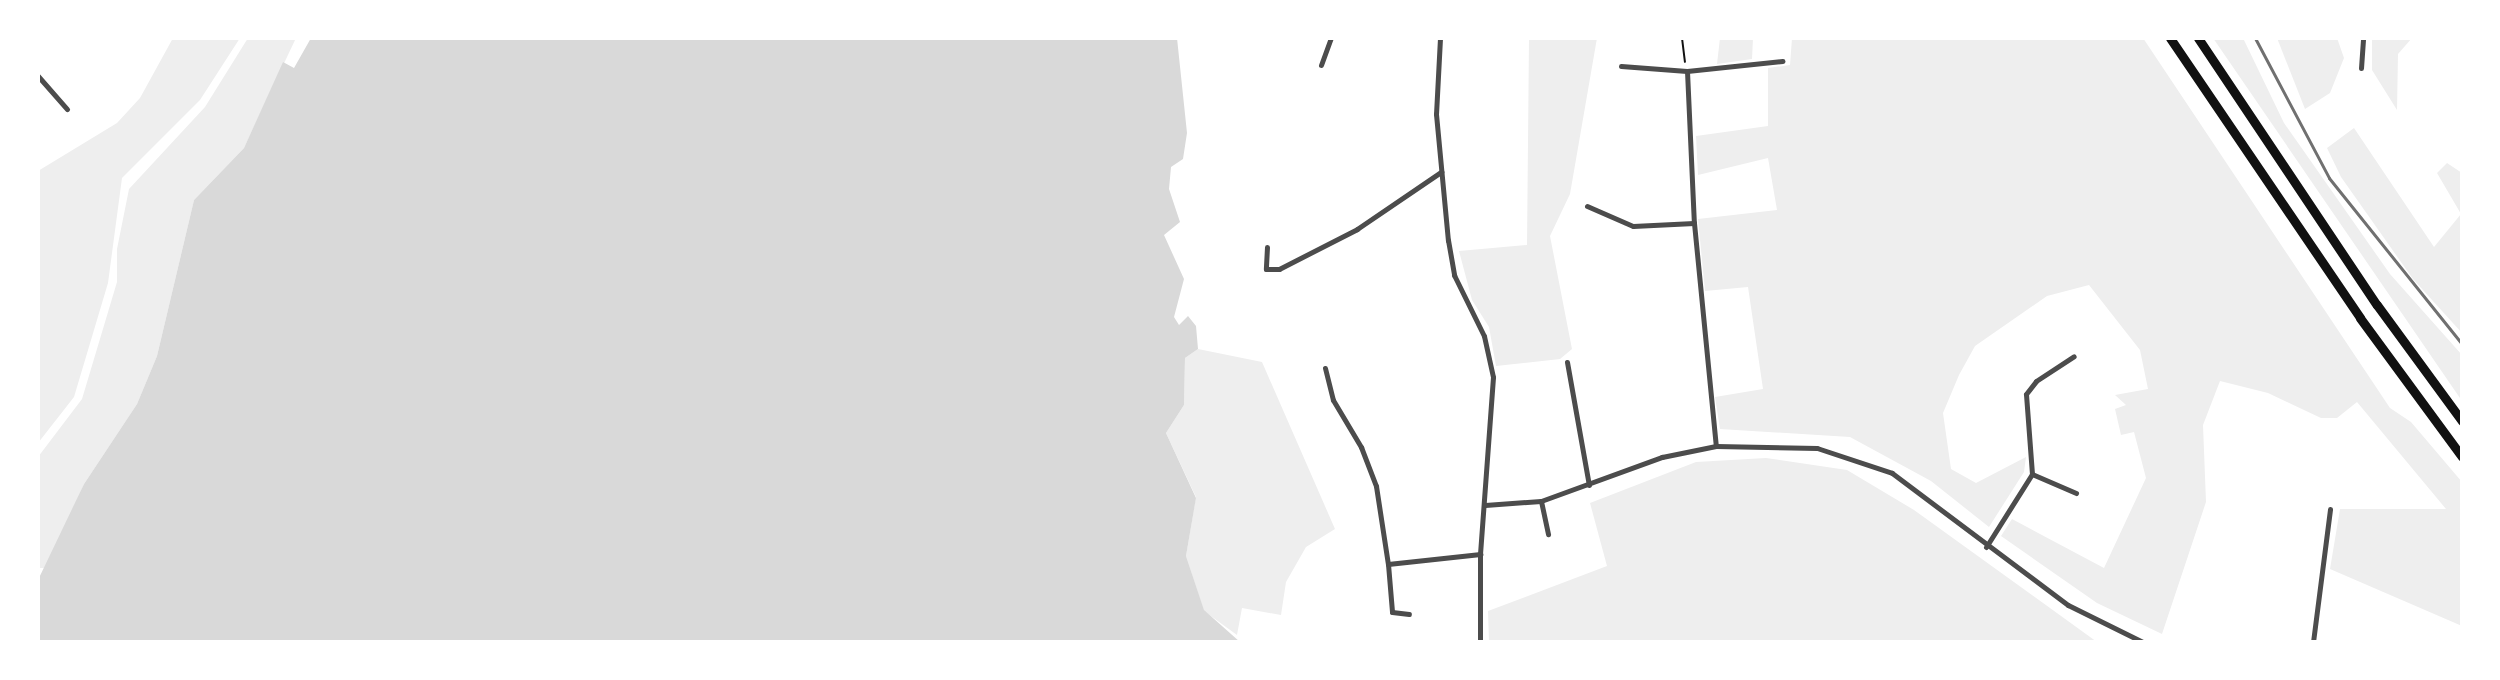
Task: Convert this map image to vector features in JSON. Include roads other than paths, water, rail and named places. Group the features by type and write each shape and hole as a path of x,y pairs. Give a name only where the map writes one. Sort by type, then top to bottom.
{"highway":[{"path":"2170,38 2360,318 2462,457"},
{"path":"2198,38 2377,305 2462,421"}],"street":[{"path":"1321,65 1331,38"},
{"path":"1440,38 1436,114 1454,275 1490,353 1485,505 1480,554 1480,642"},
{"path":"2361,68 2363,38"},
{"path":"1621,66 1687,71 1782,61"},
{"path":"1687,71 1694,223 1716,446"},
{"path":"38,76 67,109"},
{"path":"1267,247 1266,269 1279,269 1350,233 1441,172"},
{"path":"1587,206 1633,226 1694,223"},
{"path":"1986,547 2032,474 2026,394 2036,381 2074,356"},
{"path":"1567,362 1589,485"},
{"path":"1325,368 1333,400 1361,447 1376,486 1392,612 1409,614"},
{"path":"1485,505 1541,501 1662,457 1716,446 1781,445 1855,457 1892,473 1986,547 2068,605 2143,642"},
{"path":"2032,474 2076,493"},
{"path":"1541,501 1548,534"},
{"path":"2313,642 2330,509"},
{"path":"1388,564 1480,554"}],"railway":[{"path":"2255,38 2329,178 2462,344"}]}
